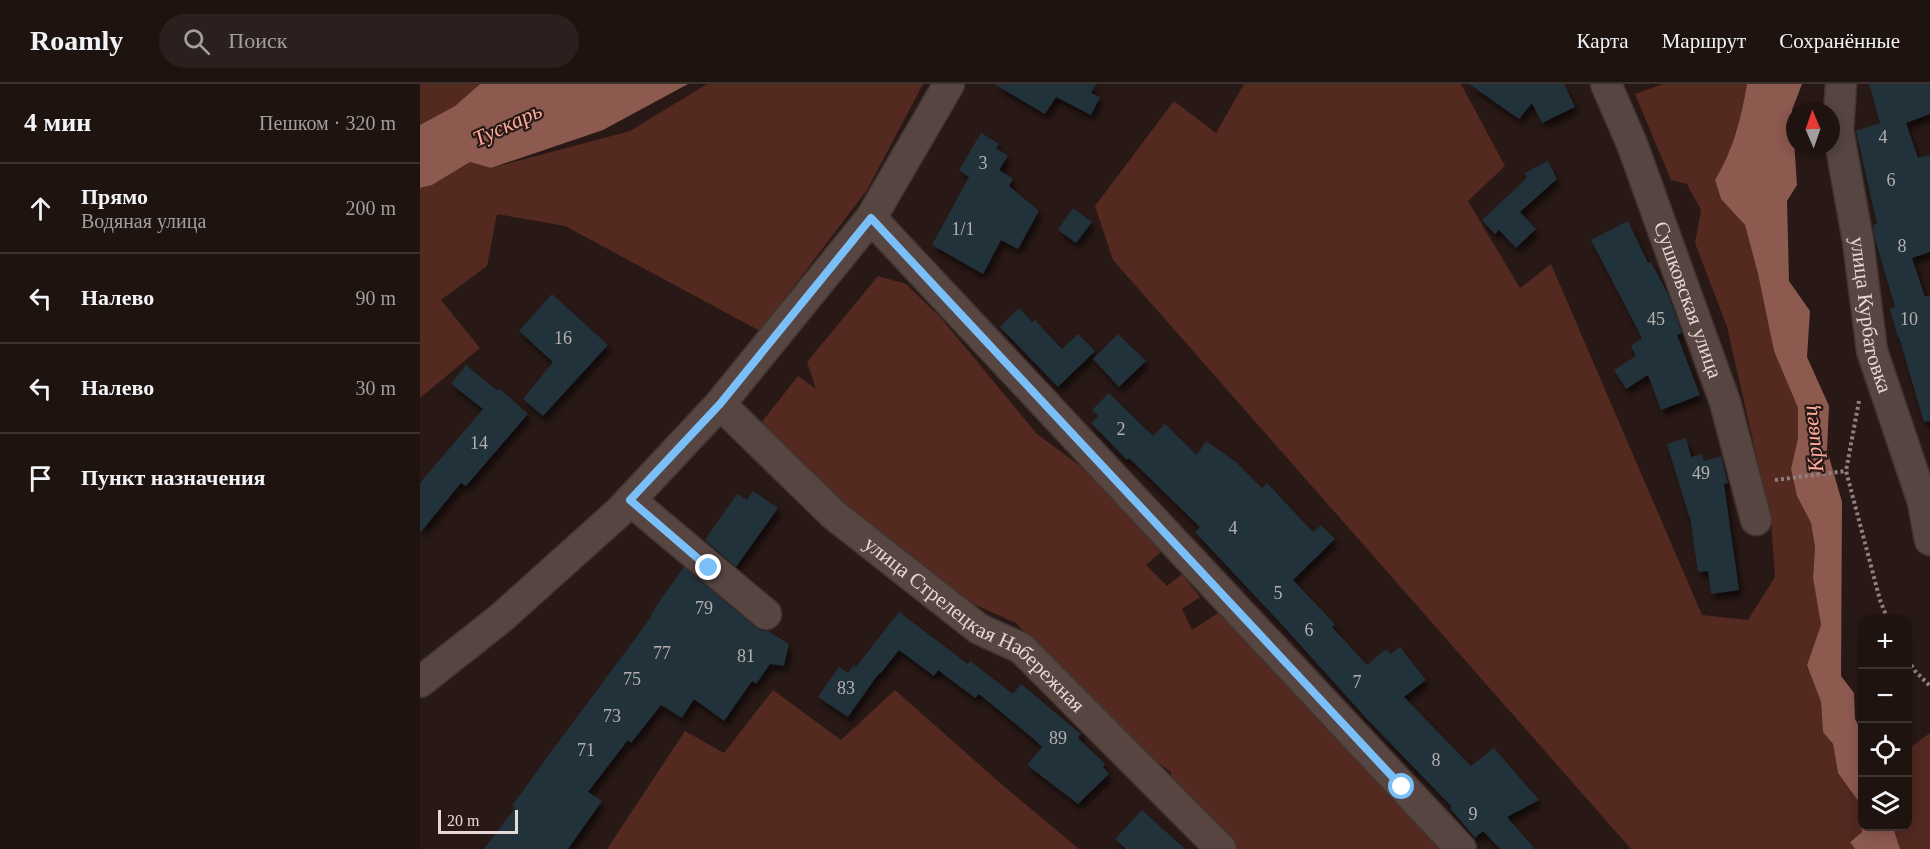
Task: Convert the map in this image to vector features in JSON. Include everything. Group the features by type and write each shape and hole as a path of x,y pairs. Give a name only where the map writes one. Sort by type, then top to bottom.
{"street":[{"path":"420,682 501,618 630,500 720,404 871,218 949,84"},
{"name":"Сушковская улица","path":"1606,84 1632,144 1725,402 1756,520"},
{"name":"улица Курбатовка","path":"1841,84 1839,130 1858,241 1872,351 1923,502 1930,540"},
{"path":"871,218 1461,849"},
{"name":"улица Стрелецкая Набережная","path":"720,404 834,515 979,629 1021,648 1221,849"},
{"path":"630,500 766,614"}],"path":[{"path":"1861,393 1846,471 1886,615"},
{"path":"1769,480 1846,471"},
{"path":"1912,666 1930,686"}],"shaded area":[{"path":"420,84 480,84 455,106 420,125"},
{"path":"707,84 923,84 867,190 760,331 565,226 497,214 487,266 441,300 480,348 420,398 420,188 432,185 470,162 491,168 630,131"},
{"path":"1244,84 1461,84 1505,166 1468,201 1520,288 1551,264 1702,615 1748,620 1775,577 1771,520 1727,327 1695,243 1701,210 1687,184 1671,180 1635,94 1663,84 1747,84 1735,134 1727,158 1715,181 1721,199 1745,225 1774,351 1798,408 1798,438 1791,469 1797,496 1811,523 1815,548 1813,578 1821,625 1807,665 1821,702 1823,732 1833,744 1838,773 1858,801 1858,831 1862,832 1850,841 1855,849 1631,849 1113,260 1095,206 1174,101 1216,133"},
{"path":"878,276 906,284 941,318 1037,434 1091,474 1162,551 1146,565 1167,586 1182,574 1200,597 1182,609 1192,630 1226,608 1275,663 1316,718 1378,771 1452,849 1237,849 1171,785 1171,772 1121,736 1016,623 962,599 870,533 761,423 798,376 816,389 807,362"},
{"path":"773,690 841,740 895,690 1079,849 607,849 685,731 724,753"},
{"path":"1930,733 1930,849 1900,849 1894,831 1912,831 1912,746"}],"water":[{"name":"Тускарь","path":"480,84 688,84 603,130 491,168 470,162 432,185 420,188 420,125 455,106"},
{"name":"Кривец","path":"1747,84 1802,84 1795,102 1786,102 1786,156 1795,156 1797,185 1787,201 1789,281 1810,311 1807,357 1829,406 1827,450 1842,502 1841,676 1854,693 1855,719 1858,724 1858,801 1838,773 1833,744 1823,732 1821,702 1807,665 1821,625 1813,578 1815,548 1811,523 1797,496 1791,469 1798,438 1798,408 1774,351 1745,225 1721,199 1715,180 1736,134"},
{"path":"1894,831 1900,849 1855,849 1850,842 1862,832"}],"building":[{"path":"994,84 1096,84 1091,93 1100,97 1091,115 1056,97 1045,114"},
{"path":"1469,84 1564,84 1575,107 1542,123 1532,103 1519,119"},
{"path":"1869,84 1930,84 1930,114 1906,123 1918,158 1930,155 1930,252 1912,258 1925,297 1930,295 1930,421 1924,422 1898,338 1890,309 1895,307 1875,239 1873,225 1877,224 1856,131 1880,123"},
{"path":"981,133 999,144 996,148 1008,156 999,170 1013,179 1009,186 1039,211 1018,249 1001,240 983,274 932,245 969,177 959,170"},
{"path":"1548,161 1557,179 1520,212 1536,229 1516,248 1499,230 1495,234 1482,220 1527,178 1525,173"},
{"path":"1073,208 1092,222 1076,243 1058,230"},
{"path":"1628,221 1648,263 1651,262 1668,294 1682,333 1677,335 1700,395 1661,410 1648,375 1626,389 1614,370 1636,356 1631,346 1642,338 1591,240"},
{"path":"552,294 608,345 543,416 523,399 553,362 519,331"},
{"path":"1019,308 1032,322 1035,320 1062,349 1078,334 1095,351 1058,387 1000,327"},
{"path":"1118,334 1146,361 1119,387 1093,359"},
{"path":"466,365 498,391 500,389 528,414 466,486 461,483 420,533 420,483 483,409 451,384"},
{"path":"1109,393 1153,436 1165,424 1197,455 1206,441 1236,462 1262,488 1267,483 1313,532 1321,525 1335,539 1293,580 1335,624 1332,627 1367,665 1386,649 1391,654 1400,647 1426,680 1404,697 1471,766 1494,748 1539,800 1507,817 1535,849 1500,849 1483,831 1475,838 1450,808 1452,807 1366,718 1195,532 1200,527 1129,458 1127,460 1091,423 1098,416 1092,410"},
{"path":"1686,438 1691,457 1702,454 1704,461 1721,456 1728,483 1724,484 1739,590 1711,594 1708,571 1698,572 1690,516 1667,444"},
{"path":"753,491 778,508 736,567 705,540 737,494 747,500"},
{"path":"684,567 755,627 768,631 789,644 784,666 770,664 756,684 752,681 724,721 694,699 682,718 661,705 631,743 628,740 588,792 602,801 568,849 484,849 515,808 512,806 548,756 652,616"},
{"path":"899,612 968,664 970,661 1013,694 1021,684 1081,734 1078,738 1105,764 1103,767 1109,774 1078,804 1027,765 1042,747 1035,740 979,694 975,698 938,670 934,676 899,650 879,673 848,717 818,697 839,667 848,673 854,665 856,667"},
{"path":"1142,810 1185,849 1126,849 1115,839"}],"route":[{"path":"709,568 630,500 720,404 871,218 1402,787"}]}
